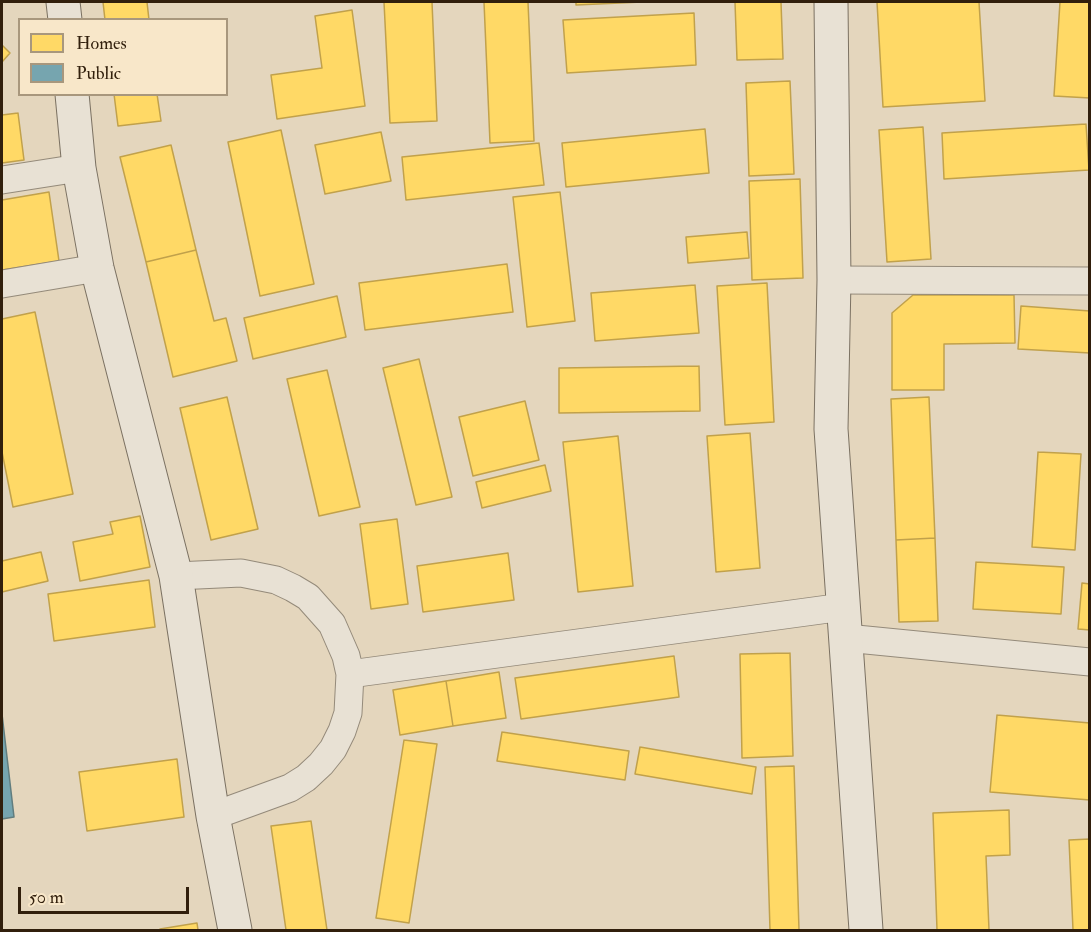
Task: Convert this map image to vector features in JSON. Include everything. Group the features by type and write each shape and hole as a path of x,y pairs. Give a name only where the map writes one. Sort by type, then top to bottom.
{"street":[{"path":"63,2 64,18"},
{"path":"831,2 834,280 831,429 866,930"},
{"path":"72,96 79,168 97,268 176,576 213,816 235,930"},
{"path":"2,180 79,168"},
{"path":"2,284 97,268"},
{"path":"834,280 1089,281"},
{"path":"176,576 241,573 268,577 293,588 308,597 332,624 346,656 350,674 348,713 333,749 321,764 306,778 290,788 213,816"},
{"path":"350,674 844,623 1089,662"}],"building: Homes":[{"path":"103,2 147,2 149,18 105,18"},
{"path":"384,2 432,2 437,121 390,123"},
{"path":"484,2 528,2 534,141 490,143"},
{"path":"576,2 642,2 576,5"},
{"path":"735,2 781,2 783,59 737,60"},
{"path":"877,2 979,2 985,101 883,107"},
{"path":"1060,2 1090,2 1090,98 1054,96"},
{"path":"352,10 365,106 277,119 271,75 322,68 315,16"},
{"path":"694,13 696,65 567,73 563,20"},
{"path":"2,45 10,53 2,62"},
{"path":"790,81 794,174 749,176 746,83"},
{"path":"114,96 157,96 161,121 118,126"},
{"path":"18,113 24,160 2,163 2,115"},
{"path":"1086,124 1089,170 944,179 942,133"},
{"path":"923,127 931,259 887,262 879,130"},
{"path":"705,129 709,173 566,187 562,143"},
{"path":"281,130 314,284 260,296 228,142"},
{"path":"381,132 391,181 325,194 315,145"},
{"path":"539,143 544,185 406,200 402,157"},
{"path":"171,145 196,250 146,262 120,157"},
{"path":"800,179 803,278 752,280 749,181"},
{"path":"49,192 59,261 2,270 2,200"},
{"path":"560,192 575,321 527,327 513,197"},
{"path":"747,232 749,258 688,263 686,237"},
{"path":"196,250 214,321 226,318 237,361 173,377 146,262"},
{"path":"507,264 513,312 365,330 359,283"},
{"path":"767,283 774,422 725,425 717,286"},
{"path":"695,285 699,333 595,341 591,293"},
{"path":"913,295 1014,295 1015,343 944,344 944,390 892,390 892,313"},
{"path":"337,296 346,337 253,359 244,318"},
{"path":"1021,306 1090,311 1090,353 1018,349"},
{"path":"35,312 73,494 13,507 2,452 2,319"},
{"path":"419,359 452,497 416,505 383,368"},
{"path":"699,366 700,411 559,413 559,368"},
{"path":"327,370 360,507 319,516 287,379"},
{"path":"227,397 258,529 211,540 180,408"},
{"path":"929,397 935,538 896,540 891,399"},
{"path":"525,401 539,460 473,476 459,417"},
{"path":"750,433 760,568 716,572 707,436"},
{"path":"618,436 633,586 578,592 563,442"},
{"path":"1038,452 1081,454 1075,550 1032,547"},
{"path":"545,465 551,491 482,508 476,482"},
{"path":"140,516 150,567 80,581 73,542 113,534 110,522"},
{"path":"397,519 408,604 371,609 360,524"},
{"path":"935,538 938,621 899,622 896,540"},
{"path":"41,552 48,581 2,592 2,561"},
{"path":"508,553 514,600 423,612 417,566"},
{"path":"976,562 1064,567 1061,614 973,609"},
{"path":"149,580 155,627 54,641 48,594"},
{"path":"1082,583 1090,584 1090,630 1078,629"},
{"path":"790,653 793,756 742,758 740,654"},
{"path":"674,656 679,697 521,719 515,678"},
{"path":"499,672 506,718 453,726 446,681"},
{"path":"446,681 453,726 400,735 393,690"},
{"path":"997,715 1090,723 1090,800 990,792"},
{"path":"502,732 629,751 625,780 497,761"},
{"path":"404,740 437,744 409,923 376,918"},
{"path":"640,747 756,767 752,794 635,774"},
{"path":"177,759 184,817 87,831 79,772"},
{"path":"794,766 799,930 770,930 765,767"},
{"path":"1009,810 1010,855 986,856 989,930 937,930 933,813"},
{"path":"311,821 327,930 286,930 271,826"},
{"path":"1090,839 1090,930 1073,930 1069,840"},
{"path":"197,923 198,930 160,929"}],"building: Public":[{"path":"2,714 14,817 2,819"}]}
